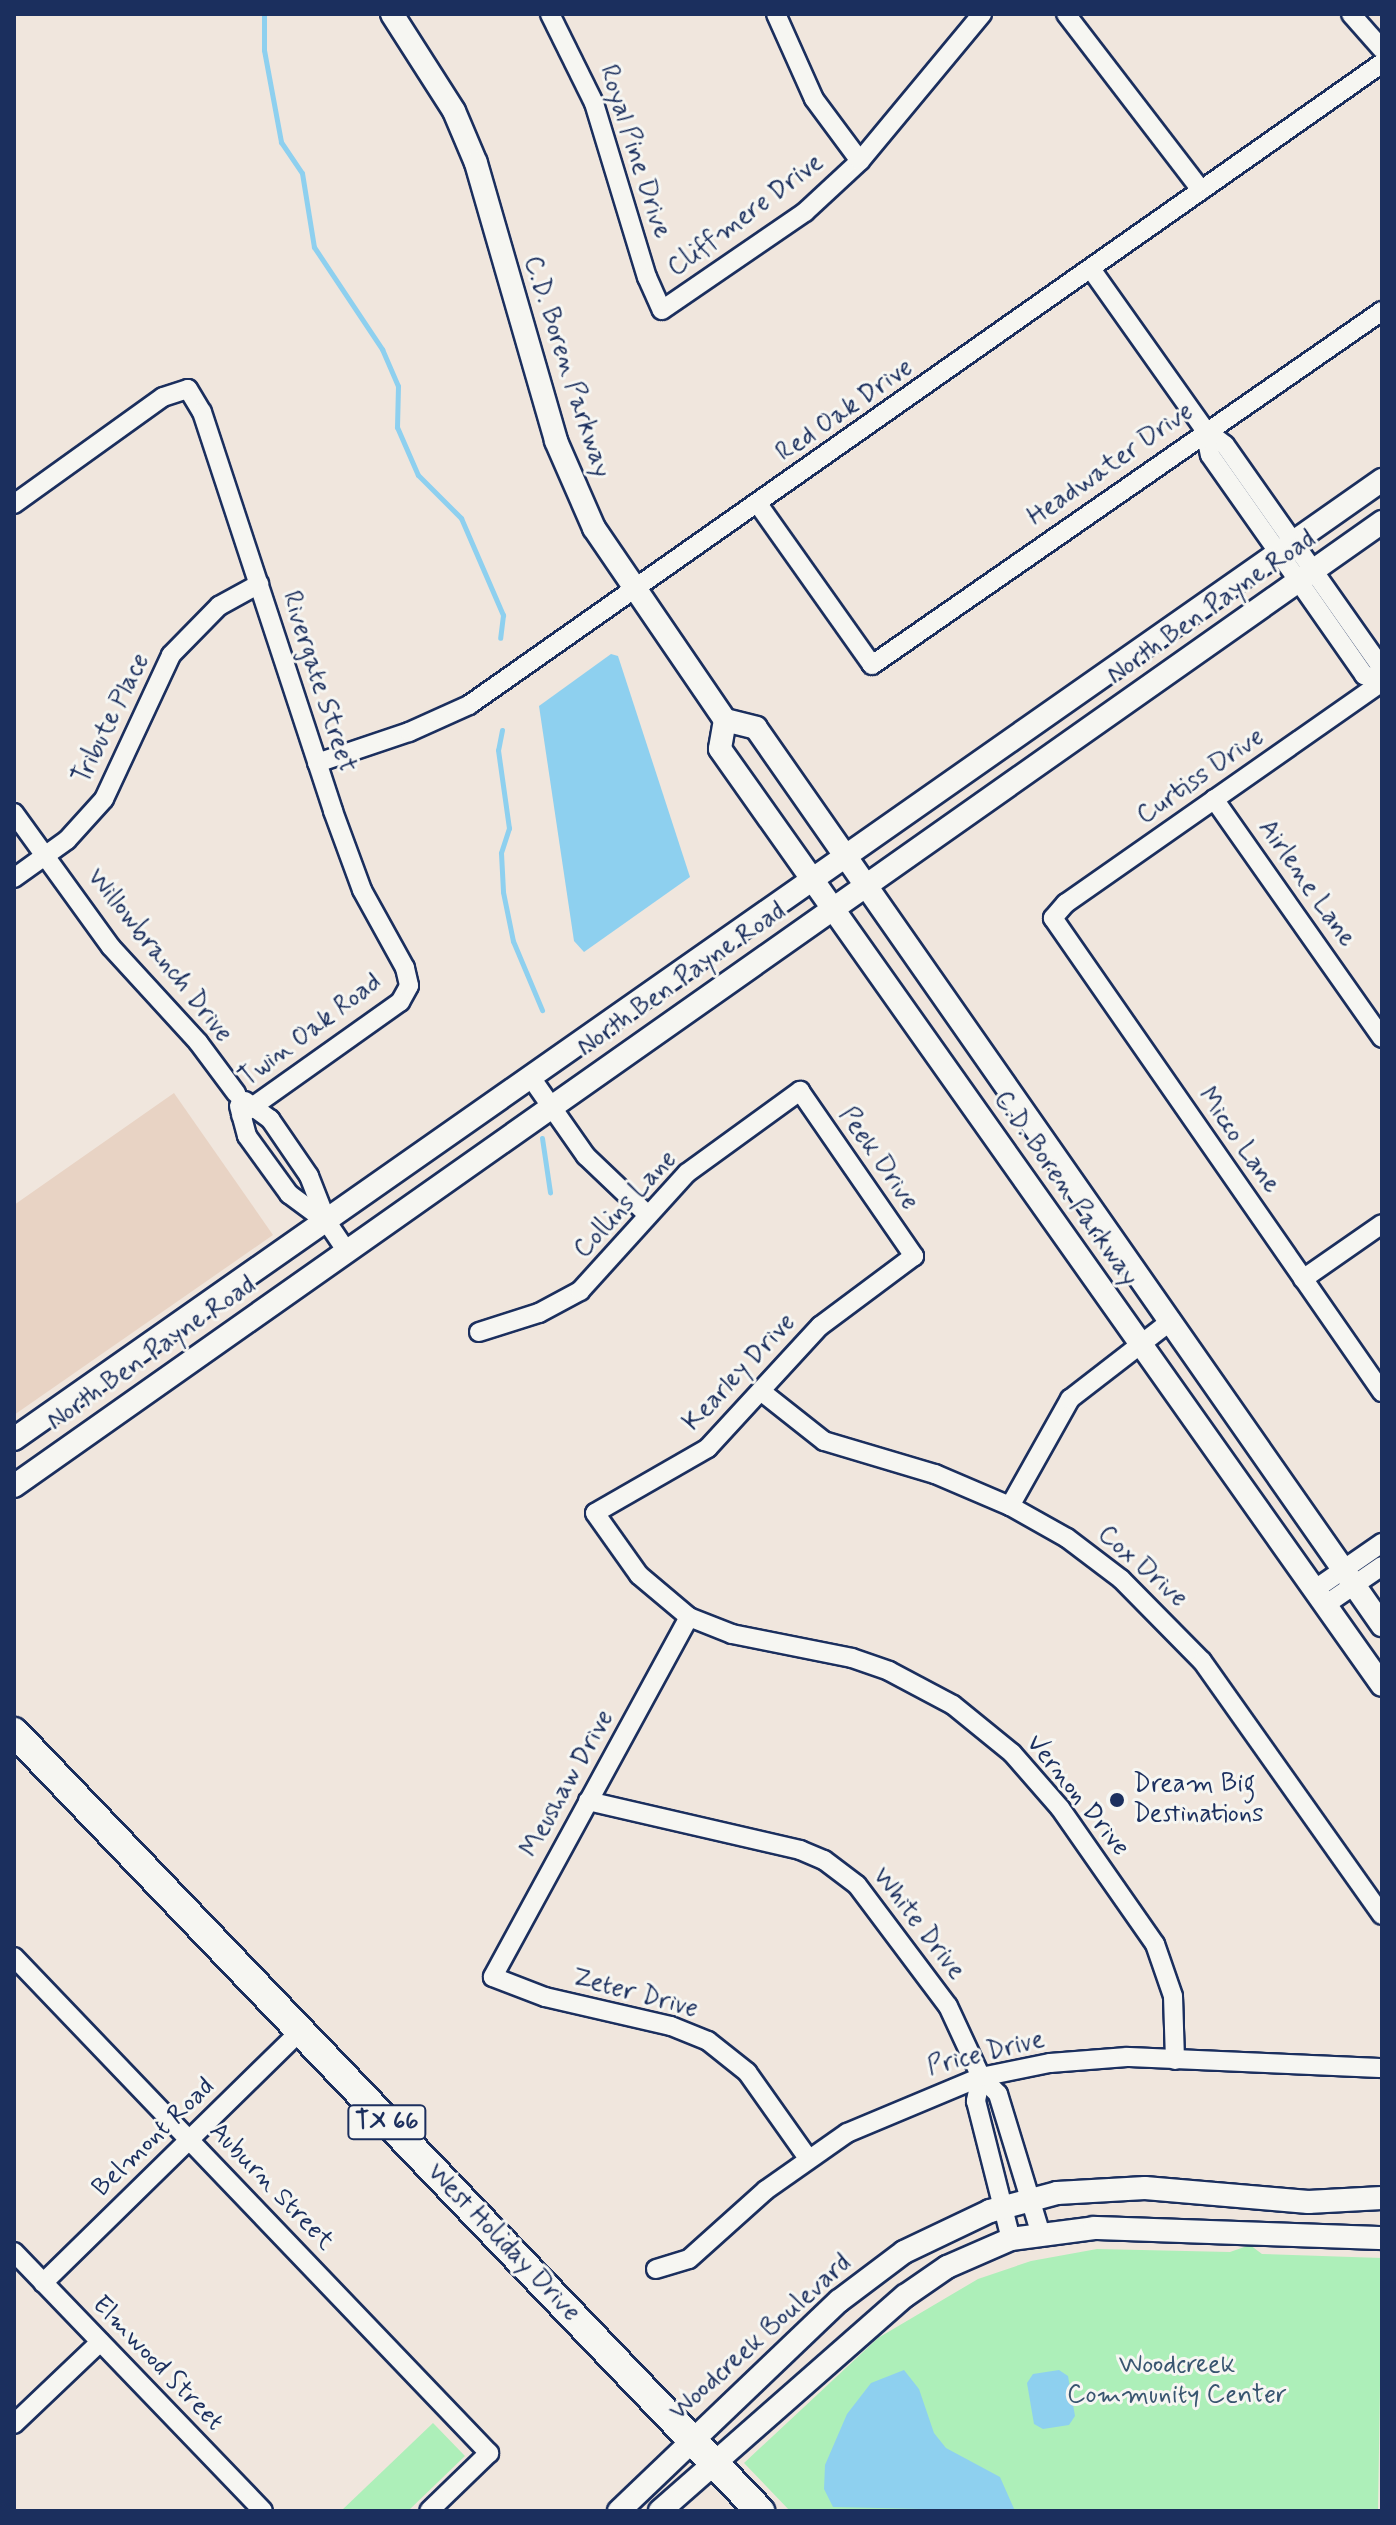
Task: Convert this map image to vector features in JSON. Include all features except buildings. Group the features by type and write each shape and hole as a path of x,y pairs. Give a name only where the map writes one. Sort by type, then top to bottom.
{"main road":[{"name":"West Holiday Drive","path":"14,1732 760,2511"}],"street":[{"name":"C.D. Boren Parkway","path":"392,14 454,111 476,163 556,441 581,504 634,592 725,720 756,728 1382,1625"},
{"name":"Royal Pine Drive","path":"550,14 594,103 647,277 662,310"},
{"path":"776,14 814,99 860,161"},
{"name":"Cliffmere Drive","path":"662,310 805,212 860,161 982,14"},
{"path":"1066,14 1201,190"},
{"path":"1351,14 1382,49"},
{"name":"Red Oak Drive","path":"317,763 409,732 469,705 634,592 1382,63"},
{"path":"1091,269 1205,430 1225,445 1364,675 1382,682"},
{"name":"Headwater Drive","path":"758,504 872,665 1205,430 1382,311"},
{"name":"Rivergate Street","path":"14,504 163,397 188,389 202,412 362,890 405,968 409,986"},
{"name":"North Ben Payne Road","path":"23,1433 815,882 1382,480"},
{"name":"North Ben Payne Road","path":"14,1486 1382,522"},
{"name":"Tribute Place","path":"14,878 87,822 117,781 157,677 171,655 219,606 259,584"},
{"name":"Curtiss Drive","path":"1053,918 1066,903 1382,682"},
{"name":"C.D. Boren Parkway","path":"725,720 720,749 1382,1685"},
{"name":"Airlene Lane","path":"1214,799 1382,1038"},
{"name":"Willowbranch Drive","path":"14,813 111,947 198,1042 236,1093 248,1111 247,1136 289,1194 327,1222"},
{"name":"Micco Lane","path":"1053,918 1382,1392"},
{"name":"Twin Oak Road","path":"248,1111 400,1002 409,986"},
{"path":"532,1079 586,1156 647,1214"},
{"name":"Collins Lane","path":"479,1332 539,1313 580,1291 647,1214 702,1161 800,1091"},
{"name":"Peek Drive","path":"800,1091 914,1256"},
{"name":"Willowbranch Drive","path":"248,1111 270,1119 309,1176 327,1222 346,1250"},
{"path":"1303,1279 1382,1224"},
{"name":"Kearley Drive","path":"595,1513 708,1448 820,1326 914,1256"},
{"path":"1010,1506 1062,1409 1089,1380 1171,1321"},
{"name":"Cox Drive","path":"762,1392 824,1441 935,1474 1010,1506 1087,1551 1172,1628 1222,1689 1382,1915"},
{"path":"23,1433 54,1458"},
{"name":"Vernon Drive","path":"595,1513 639,1575 689,1617 732,1634 889,1671 953,1705 993,1736 1047,1791 1155,1944 1173,1996 1175,2060"},
{"path":"1320,1598 1349,1577 1382,1543"},
{"path":"1349,1577 1382,1566"},
{"name":"Meushaw Drive","path":"493,1977 689,1617"},
{"name":"White Drive","path":"588,1801 786,1845 836,1868 880,1910 948,2006 981,2077 998,2094 1041,2235"},
{"name":"Auburn Street","path":"14,1957 489,2453 429,2511"},
{"name":"Zeter Drive","path":"493,1977 545,1997 671,2026 708,2041 747,2072 808,2158"},
{"name":"Belmont Road","path":"43,2283 300,2031"},
{"name":"Price Drive","path":"656,2269 689,2259 808,2158 877,2117 981,2077 1083,2059 1382,2068"},
{"name":"White Drive","path":"981,2077 976,2101 1011,2239"},
{"name":"Woodcreek Boulevard","path":"619,2511 691,2439 871,2276 904,2252 1005,2207 1031,2200 1145,2188 1308,2202 1382,2198"},
{"path":"1185,2230 1191,2192"},
{"path":"660,2511 905,2296 947,2267 1011,2239 1094,2228 1382,2238"},
{"name":"Elmwood Street","path":"14,2252 263,2511"},
{"path":"14,2424 100,2342"}],"shaded area":[{"path":"174,1093 273,1235 14,1415 14,1205"}],"green space":[{"name":"Woodcreek Community Center","path":"1250,2245 1262,2254 1382,2258 1378,2511 790,2511 744,2463 878,2338 978,2279 1031,2261 1097,2249 1230,2252"},
{"path":"433,2423 465,2456 408,2511 341,2511"}],"water":[{"path":"611,654 618,656 690,877 584,952 574,941 539,706"},
{"path":"904,2370 919,2389 934,2433 946,2448 1000,2477 1015,2511 833,2507 824,2489 825,2465 847,2414 871,2383"},
{"path":"1059,2370 1068,2376 1075,2416 1069,2425 1043,2429 1034,2424 1027,2383 1033,2374"}],"waterway":[{"path":"264,14 264,50 281,142 302,173 314,247 382,349 398,386 397,427 418,475 461,518 503,615 500,638"},
{"path":"502,730 498,750 509,828 501,853 503,892 513,941 542,1010"},
{"path":"542,1138 550,1192"}],"place":[{"name":"Dream Big Destinations","path":"1117,1800"}]}
